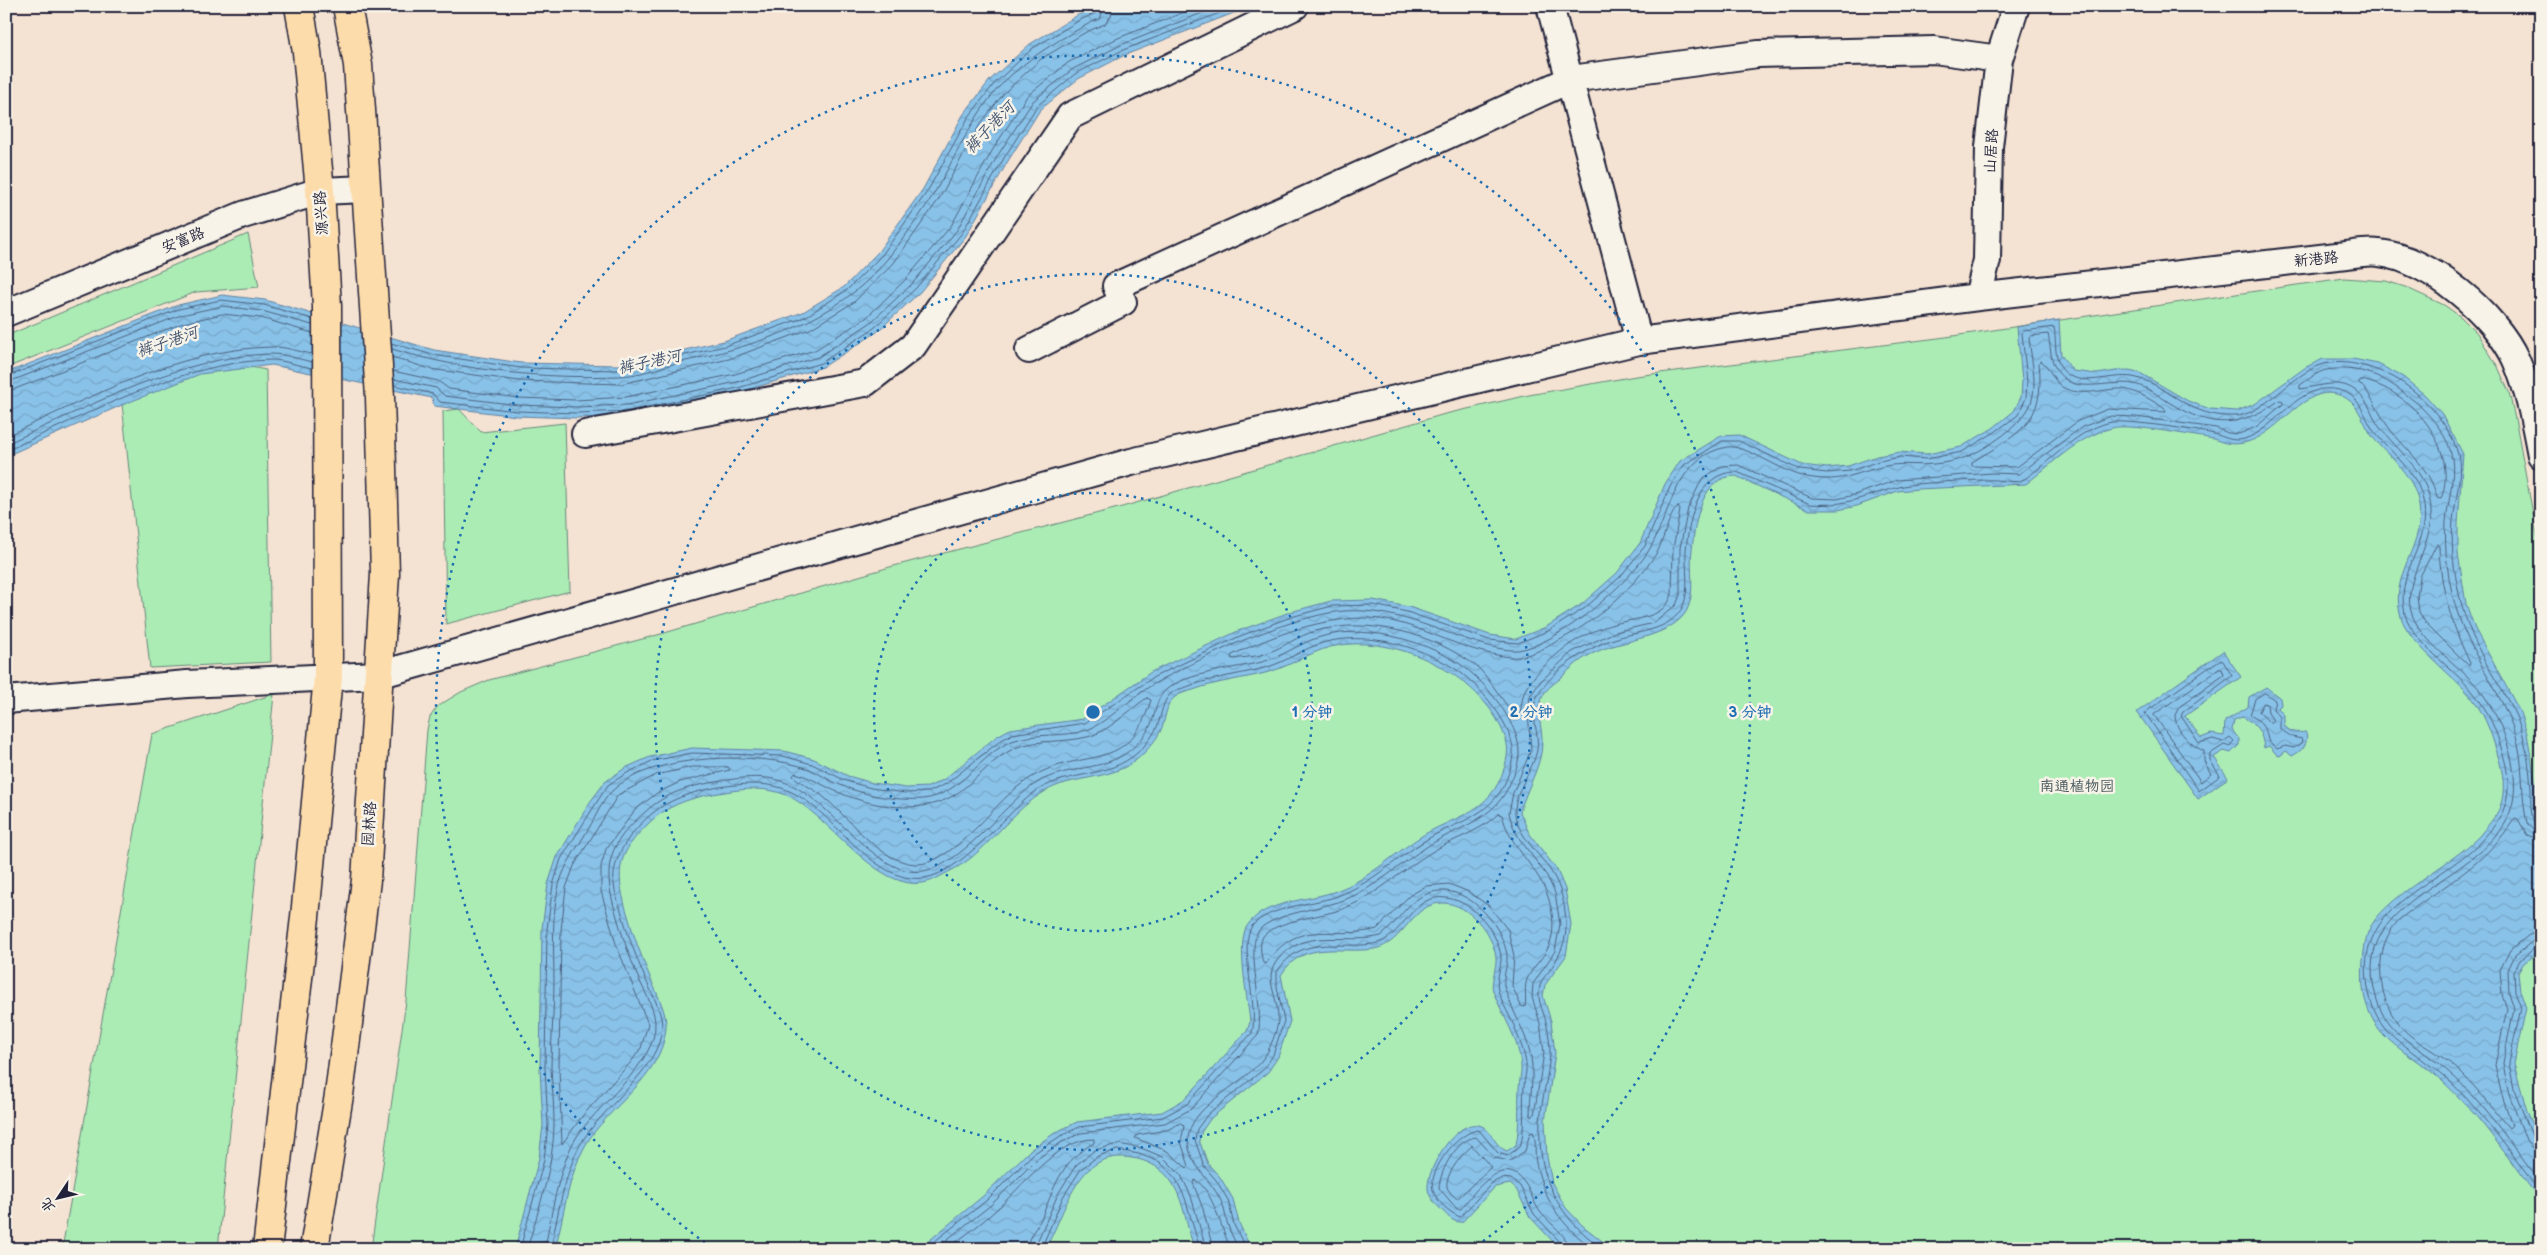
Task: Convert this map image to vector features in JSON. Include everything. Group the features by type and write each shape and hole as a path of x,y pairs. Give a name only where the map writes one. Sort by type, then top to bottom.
{"main road":[{"name":"源兴路","path":"299,6 307,52 320,191 327,306 328,677"},
{"path":"347,6 358,65 366,189"},
{"name":"园林路","path":"314,1249 339,1094 366,880 385,574 380,396 374,330 366,189"},
{"path":"267,1249 306,917 328,677"}],"street":[{"path":"586,434 865,383 913,346 1070,116 1295,6"},
{"path":"1550,6 1571,79 1639,341"},
{"name":"山居路","path":"1978,297 1988,260 1990,147 1999,59 2016,6"},
{"path":"1029,350 1123,302 1116,286 1571,79 1758,54 1934,50 1999,59"},
{"name":"安富路","path":"6,313 243,215 320,191 366,189"},
{"name":"新港路","path":"6,700 187,684 378,676 1131,462 1639,341 1978,297 2379,253 2407,261 2439,277 2487,318 2515,358 2531,405 2541,455"}],"green space":[{"path":"248,234 259,287 196,292 6,368 6,336"},
{"name":"南通植物园","path":"2344,278 2386,281 2405,287 2444,305 2461,317 2477,333 2498,367 2509,392 2517,428 2541,557 2541,1249 371,1249 406,1001 427,730 430,717 438,706 461,692 489,680 661,634 890,567 1122,507 1445,414 1529,395 1636,376 1946,337"},
{"path":"200,357 266,370 271,662 150,668 120,385"},
{"path":"459,409 481,432 565,423 570,591 446,624 443,411"},
{"path":"274,694 218,1249 62,1249 152,734"}],"water":[{"name":"裤子港河","path":"1099,6 1252,6 1125,55 1078,79 1040,110 1008,161 966,236 920,292 877,332 823,367 740,392 629,416 577,418 517,416 434,406 432,398 272,365 200,374 122,405 6,456 6,373 178,305 222,295 265,300 434,350 521,363 619,365 724,341 803,312 844,287 878,252 923,189 963,115 990,80 1030,44 1078,15"},
{"path":"2059,320 2061,355 2073,371 2097,374 2122,370 2140,373 2188,401 2210,409 2237,411 2255,404 2306,367 2323,359 2353,359 2378,364 2403,377 2425,395 2442,414 2463,454 2458,553 2466,604 2475,629 2519,710 2527,733 2536,787 2535,809 2541,830 2541,949 2523,964 2518,973 2520,991 2526,1008 2514,1064 2527,1111 2541,1143 2541,1201 2477,1117 2447,1085 2394,1045 2379,1029 2368,1009 2364,995 2362,973 2365,946 2368,932 2376,919 2402,894 2452,859 2480,835 2494,818 2500,807 2503,781 2500,762 2492,738 2486,721 2477,705 2465,690 2420,646 2405,626 2401,617 2398,599 2400,583 2420,520 2419,503 2412,484 2400,467 2375,440 2351,402 2346,398 2329,393 2313,397 2298,406 2269,431 2252,440 2234,444 2146,428 2112,428 2088,437 2077,444 2026,484 1898,491 1857,506 1838,510 1809,510 1736,476 1724,478 1707,492 1695,527 1691,557 1692,588 1687,610 1680,619 1659,632 1607,648 1586,657 1547,690 1543,695 1539,709 1542,737 1541,752 1537,769 1520,812 1529,833 1557,870 1565,889 1571,924 1566,956 1545,985 1543,996 1551,1021 1555,1053 1545,1121 1547,1157 1552,1183 1566,1208 1582,1225 1612,1249 1560,1249 1530,1217 1516,1189 1510,1184 1495,1187 1462,1222 1456,1222 1449,1217 1430,1196 1428,1189 1429,1180 1437,1158 1452,1137 1461,1130 1470,1125 1479,1125 1487,1130 1503,1149 1507,1151 1516,1145 1521,1071 1520,1055 1517,1046 1492,987 1496,957 1490,939 1471,914 1453,905 1444,903 1433,904 1424,909 1385,946 1374,949 1311,952 1300,956 1281,975 1290,1021 1278,1057 1268,1072 1211,1118 1202,1131 1199,1140 1208,1164 1220,1177 1233,1199 1239,1223 1251,1249 1195,1249 1177,1192 1165,1174 1155,1166 1144,1161 1132,1158 1113,1158 1098,1163 1086,1173 1076,1186 1045,1249 919,1249 983,1196 1030,1150 1056,1132 1077,1122 1162,1112 1185,1099 1247,1031 1250,1022 1243,945 1247,926 1255,917 1276,906 1336,891 1360,880 1414,841 1472,810 1491,794 1504,769 1507,747 1506,740 1496,718 1481,698 1462,681 1440,666 1390,647 1365,644 1331,647 1269,672 1212,684 1177,696 1167,708 1158,736 1149,748 1135,761 1113,772 1066,783 1044,792 1024,806 968,860 939,877 919,883 899,880 878,870 803,805 778,792 753,789 709,795 682,802 657,816 639,834 625,853 620,873 623,895 632,928 665,1016 666,1028 662,1046 655,1062 645,1077 595,1131 585,1146 570,1183 555,1249 515,1249 539,1158 543,1125 540,1069 542,928 548,884 557,857 590,802 605,782 625,768 650,757 692,748 784,751 814,759 848,776 873,783 906,788 928,787 943,780 997,736 1010,729 1083,719 1151,672 1238,631 1290,612 1331,601 1373,600 1409,607 1490,635 1516,639 1546,627 1582,604 1617,573 1640,543 1665,484 1680,461 1721,436 1739,435 1802,465 1827,468 1848,466 1877,456 1900,452 1927,454 1961,447 1993,428 2014,411 2021,397 2022,381 2017,327"},
{"path":"2223,651 2241,677 2185,716 2201,738 2211,734 2224,736 2225,721 2248,707 2249,697 2266,687 2280,698 2281,705 2278,708 2284,715 2284,725 2294,732 2306,732 2306,744 2292,756 2286,751 2280,756 2277,755 2269,746 2264,748 2262,737 2255,726 2242,717 2234,720 2232,730 2239,739 2239,745 2231,753 2224,751 2214,757 2228,778 2198,799 2137,712"}]}
